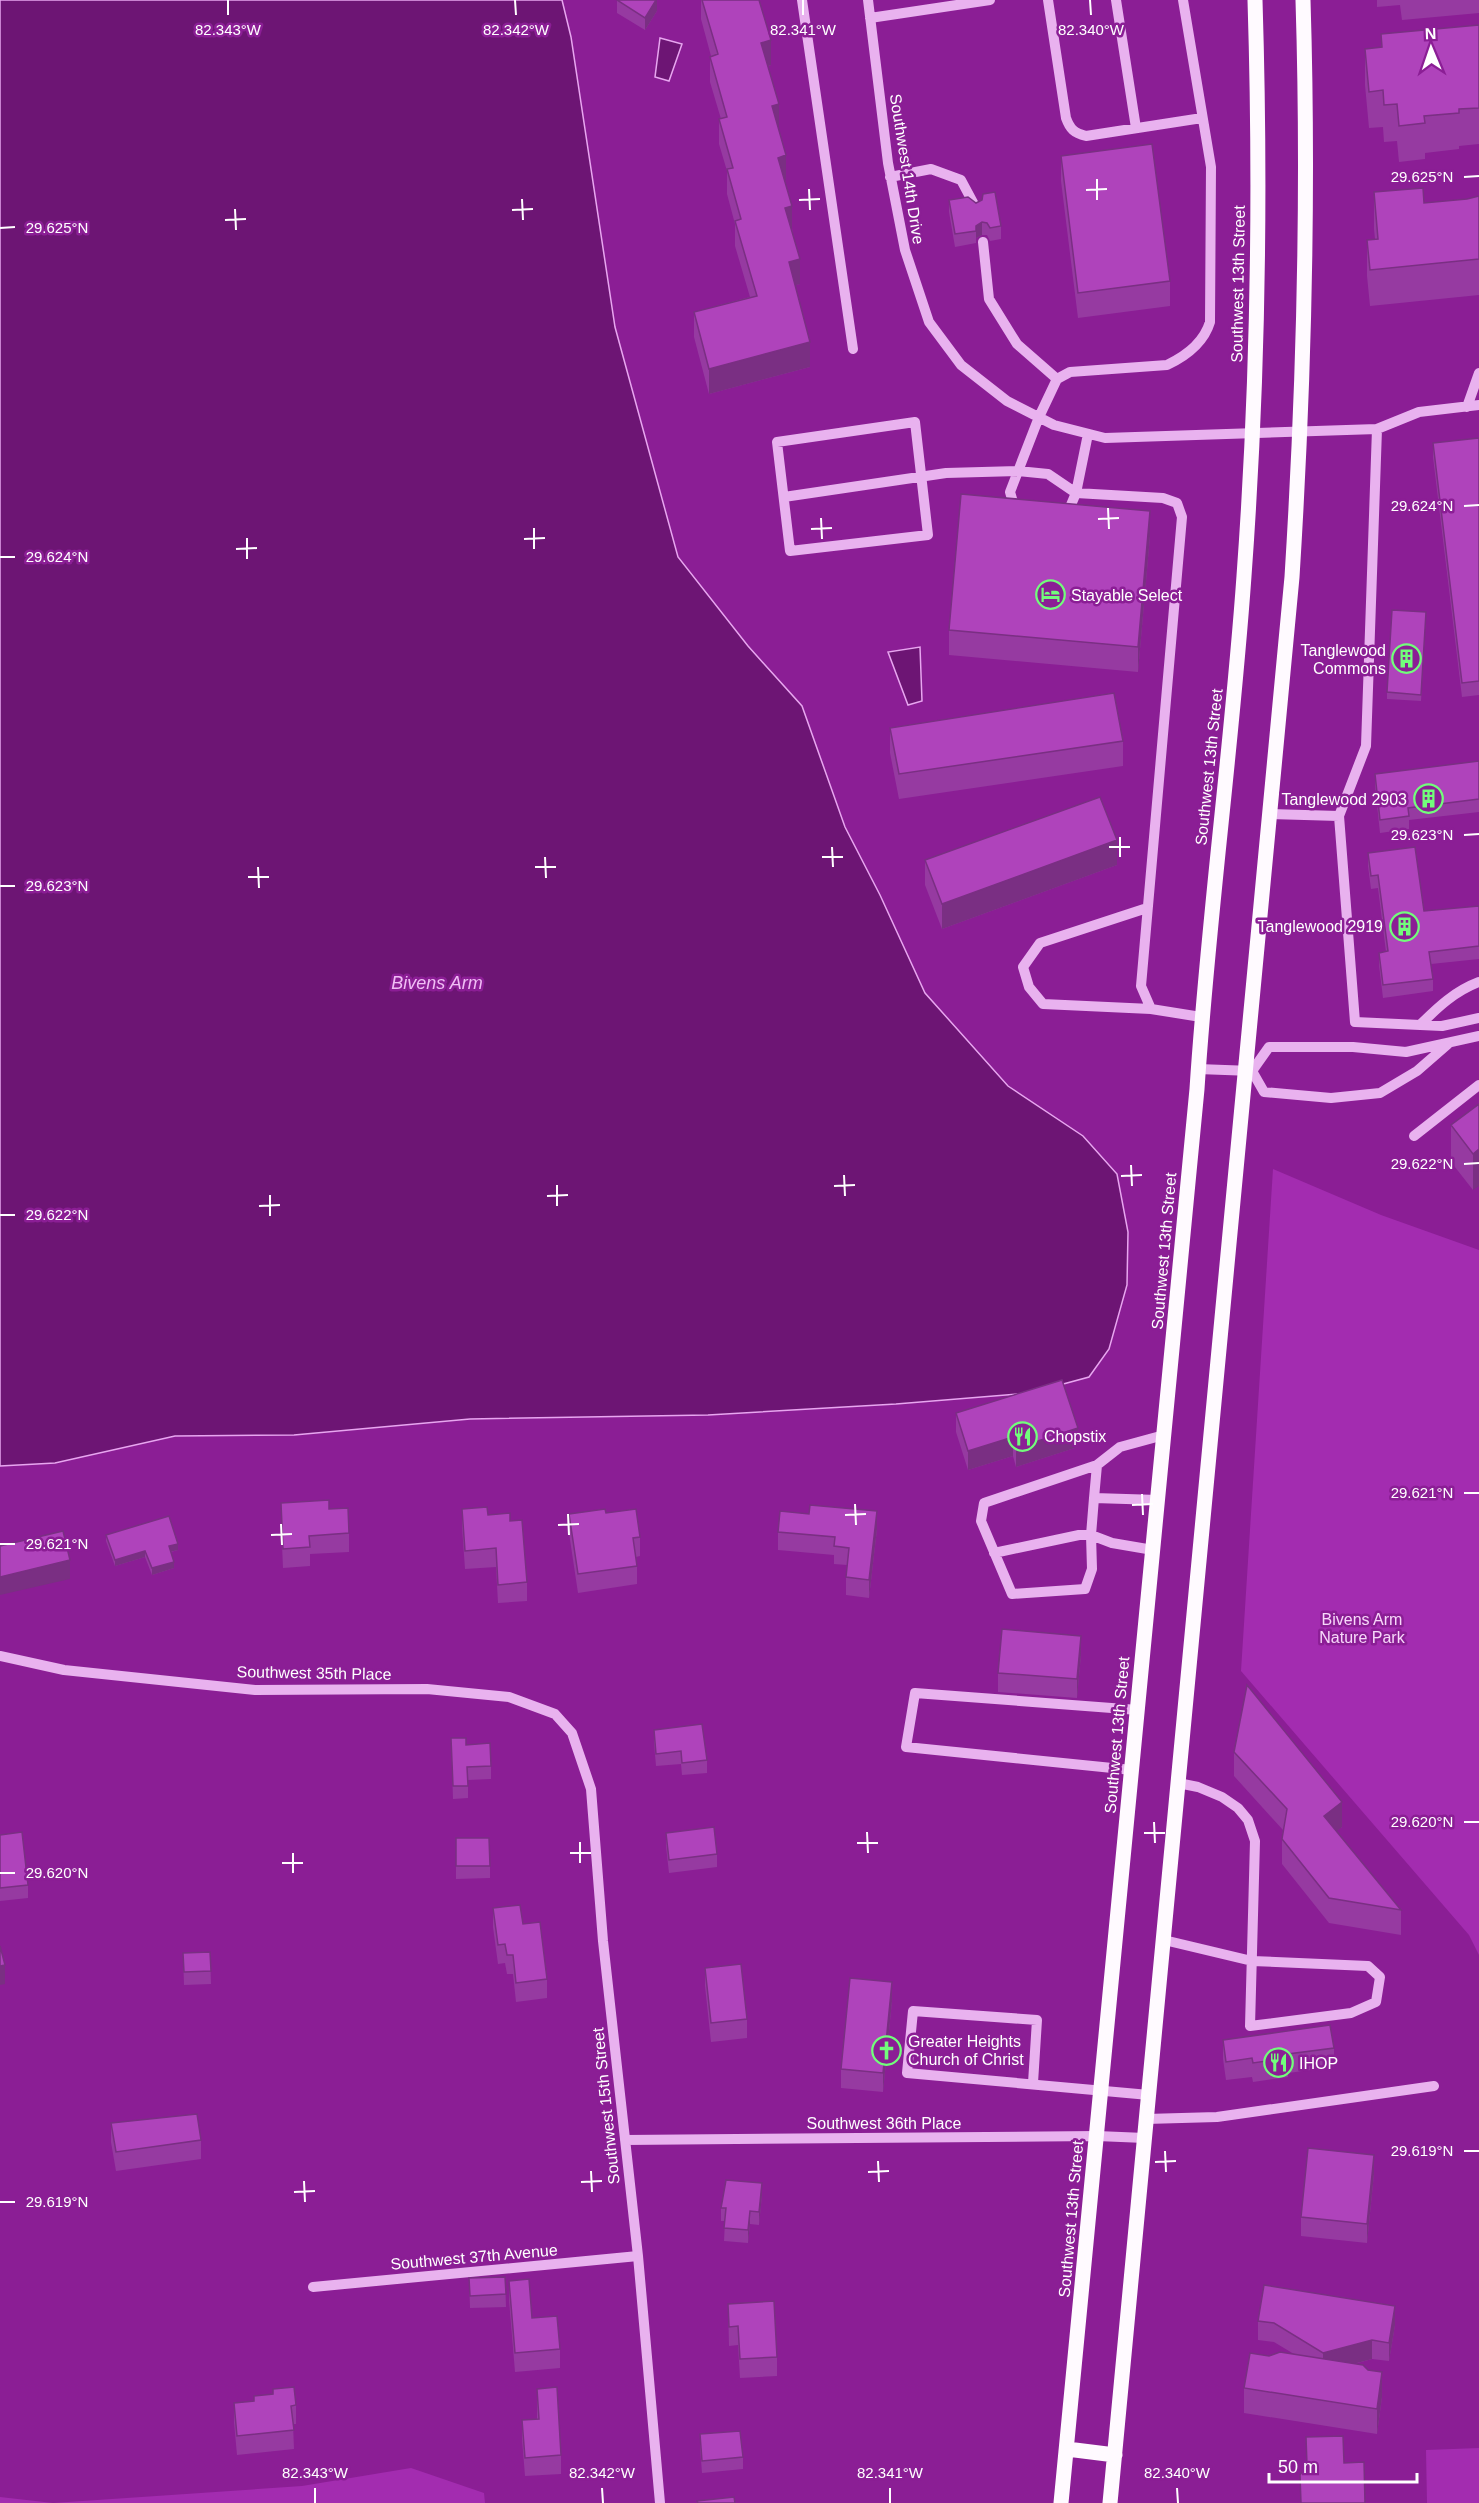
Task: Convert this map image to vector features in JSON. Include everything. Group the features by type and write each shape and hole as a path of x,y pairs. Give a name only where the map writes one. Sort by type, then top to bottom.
{"main road":[{"name":"Southwest 13th Street","path":"1061,2503 1158,1500 1201,1017 1233,715 1253,432 1258,191 1255,0"},
{"path":"1110,2503 1178,1783 1249,1071 1292,578 1301,432 1306,190 1303,0"},
{"path":"1067,2449 1115,2455"}],"street":[{"path":"802,0 853,349"},
{"name":"Southwest 14th Drive","path":"868,0 890,177 905,250 929,322 961,364 1007,401 1054,425 1105,438 1377,429 1419,412 1479,405"},
{"path":"870,18 990,0"},
{"path":"1048,0 1066,118 1070,128 1077,134 1086,136 1202,118"},
{"path":"1116,0 1136,128"},
{"path":"1025,510 1014,509 1010,492 1039,417 1057,379 1070,372 1167,365 1180,359 1207,332 1210,322 1211,167 1183,0"},
{"path":"890,177 931,169 961,180 976,208"},
{"path":"983,242 989,299 1017,344 1057,379"},
{"path":"1467,407 1479,373"},
{"path":"915,422 928,535 790,551 784,497 777,442 915,422"},
{"path":"1377,429 1366,746 1339,816 1355,1022 1442,1026 1479,1018"},
{"path":"1053,511 1068,512 1077,493 1088,434"},
{"path":"784,497 946,473 1018,471 1048,474 1077,493 1163,498 1177,503 1182,517 1142,986 1151,1009"},
{"path":"1270,814 1339,816"},
{"path":"1147,908 1040,943 1023,968 1029,987 1043,1004 1151,1009 1201,1017"},
{"path":"1420,1025 1445,1000 1459,990 1479,982"},
{"path":"1249,1071 1269,1047 1353,1047 1407,1052 1479,1036"},
{"path":"1249,1071 1264,1092 1331,1098 1380,1093 1417,1071 1450,1042"},
{"path":"1198,1069 1249,1071"},
{"path":"1414,1137 1479,1085"},
{"path":"1097,1465 1091,1535 1092,1569 1085,1589 1012,1594 981,1521 984,1503 1097,1465 1120,1447 1164,1435"},
{"path":"1094,1498 1158,1500"},
{"path":"994,1553 1079,1535 1091,1535 1112,1543 1153,1550"},
{"name":"Southwest 35th Place","path":"0,1656 64,1670 255,1690 427,1689 509,1696 555,1714"},
{"path":"1132,1770 906,1748 915,1693 1138,1710"},
{"name":"Southwest 15th Street","path":"555,1714 572,1733 591,1789 603,1941 638,2256 660,2503"},
{"path":"1164,1940 1252,1961 1368,1966 1380,1977 1376,2002 1351,2013 1250,2026 1252,1961 1255,1841 1248,1820 1238,1808 1222,1797 1198,1787 1178,1783"},
{"path":"1033,2083 1038,2020 913,2012 907,2073 1149,2095"},
{"path":"1146,2119 1217,2117 1434,2086"},
{"name":"Southwest 36th Place","path":"625,2140 1097,2136 1144,2138"},
{"name":"Southwest 37th Avenue","path":"313,2287 638,2256"}],"green space":[{"name":"Bivens Arm Nature Park","path":"1273,1169 1381,1215 1479,1250 1479,1955 1469,1935 1241,1671"},
{"path":"1479,2448 1479,2503 1427,2503 1426,2450"},
{"path":"411,2468 484,2493 485,2503 53,2503 302,2486"},
{"path":"0,2497 53,2503 0,2503"}],"water":[{"name":"Bivens Arm","path":"0,0 562,0 571,37 615,327 678,557 748,646 802,706 845,827 880,895 925,993 1008,1086 1083,1136 1117,1174 1128,1232 1127,1285 1109,1349 1089,1377 1030,1393 896,1404 708,1415 470,1419 294,1435 175,1436 55,1463 0,1466"},
{"path":"660,38 682,44 669,81 655,77"},
{"path":"920,647 922,701 908,705 888,652"}],"building":[{"path":"617,0 656,0 645,18"},
{"path":"702,0 759,0 771,40 761,43 779,104 772,106 786,155 778,158 792,206 785,208 800,259 789,262 810,342 709,369 694,312 757,296 735,221 741,219 727,169 733,168 719,119 727,117 710,57 718,54"},
{"path":"1479,25 1479,108 1459,109 1459,113 1424,116 1425,123 1399,126 1397,104 1384,105 1383,90 1369,92 1365,49 1382,47 1381,34"},
{"path":"1152,144 1170,281 1078,293 1061,156"},
{"path":"1423,188 1424,203 1479,196 1479,259 1370,270 1367,240 1378,239 1374,192"},
{"path":"995,192 1001,226 990,228 987,223 982,222 976,226 976,231 955,234 949,200 968,197 976,203 982,200 983,194"},
{"path":"1479,438 1479,681 1462,683 1433,443"},
{"name":"Stayable Select","path":"961,494 1150,511 1138,647 949,630"},
{"name":"Tanglewood Commons","path":"1392,610 1426,612 1421,695 1387,692"},
{"path":"1114,693 1123,741 899,774 890,728"},
{"name":"Tanglewood 2903","path":"1479,761 1479,799 1408,808 1409,816 1380,820 1375,774"},
{"path":"1100,797 1117,840 942,904 925,860"},
{"name":"Tanglewood 2919","path":"1415,847 1424,911 1479,906 1479,946 1429,952 1433,979 1383,985 1379,953 1388,951 1378,875 1371,876 1368,853"},
{"path":"1479,1104 1479,1149 1473,1154 1451,1125"},
{"path":"1062,1380 1078,1428 1016,1448 1013,1437 968,1451 956,1413"},
{"path":"329,1500 329,1509 348,1508 349,1533 309,1536 310,1547 283,1549 281,1503"},
{"path":"810,1505 877,1511 869,1580 846,1577 849,1548 834,1546 835,1537 778,1532 780,1511 809,1514"},
{"path":"487,1507 488,1515 510,1513 510,1521 522,1520 527,1582 498,1585 496,1548 465,1551 462,1509"},
{"path":"605,1509 606,1513 636,1509 640,1537 633,1538 637,1566 578,1574 569,1514"},
{"path":"169,1516 178,1544 169,1546 174,1562 152,1568 145,1551 115,1560 106,1535"},
{"path":"63,1531 70,1560 0,1577 0,1546"},
{"path":"1002,1629 1081,1636 1077,1679 998,1673"},
{"path":"1247,1685 1342,1802 1324,1816 1401,1910 1329,1898 1282,1839 1287,1809 1234,1752"},
{"path":"702,1724 707,1760 682,1763 681,1751 656,1754 654,1730"},
{"path":"451,1738 466,1738 466,1745 490,1743 491,1766 467,1767 468,1786 453,1786"},
{"path":"714,1827 717,1854 669,1860 666,1833"},
{"path":"22,1832 28,1885 0,1888 0,1835"},
{"path":"456,1838 489,1838 490,1866 456,1866"},
{"path":"520,1905 523,1924 540,1922 547,1979 516,1983 513,1955 507,1955 505,1944 498,1945 493,1908"},
{"path":"0,1946 5,1965 0,1966"},
{"path":"210,1952 211,1971 184,1972 183,1953"},
{"path":"741,1964 747,2019 711,2023 705,1968"},
{"path":"850,1978 892,1982 883,2073 841,2069"},
{"path":"1330,2025 1334,2048 1288,2054 1288,2058 1253,2063 1252,2058 1226,2062 1223,2040"},
{"path":"197,2114 201,2140 116,2152 111,2123"},
{"path":"1308,2148 1374,2155 1367,2224 1301,2217"},
{"path":"726,2180 762,2183 759,2212 750,2211 748,2230 724,2228 726,2208 721,2208"},
{"path":"505,2277 506,2294 470,2296 469,2278"},
{"path":"529,2279 532,2318 557,2316 560,2349 515,2353 509,2281"},
{"path":"1264,2285 1395,2306 1389,2343 1372,2340 1323,2353 1274,2323 1258,2321"},
{"path":"774,2301 777,2357 740,2359 738,2326 729,2327 728,2304"},
{"path":"1280,2352 1363,2365 1368,2370 1382,2372 1377,2409 1244,2388 1250,2353 1269,2356"},
{"path":"294,2387 296,2405 291,2406 294,2430 237,2436 234,2403 254,2401 254,2396 273,2394 273,2389"},
{"path":"557,2387 561,2455 525,2458 522,2420 539,2419 537,2389"},
{"path":"740,2431 743,2457 702,2461 700,2434"},
{"path":"1343,2436 1344,2463 1364,2462 1365,2503 1301,2503 1300,2475 1307,2465 1306,2437"},
{"path":"734,2497 735,2503 698,2503 697,2501"}],"place":[{"name":"Stayable Select","path":"1050,595"},
{"name":"Tanglewood Commons","path":"1407,659"},
{"name":"Tanglewood 2903","path":"1428,799"},
{"name":"Tanglewood 2919","path":"1404,926"},
{"name":"Chopstix","path":"1023,1436"},
{"name":"Greater Heights Church of Christ","path":"887,2050"},
{"name":"IHOP","path":"1278,2063"}]}
